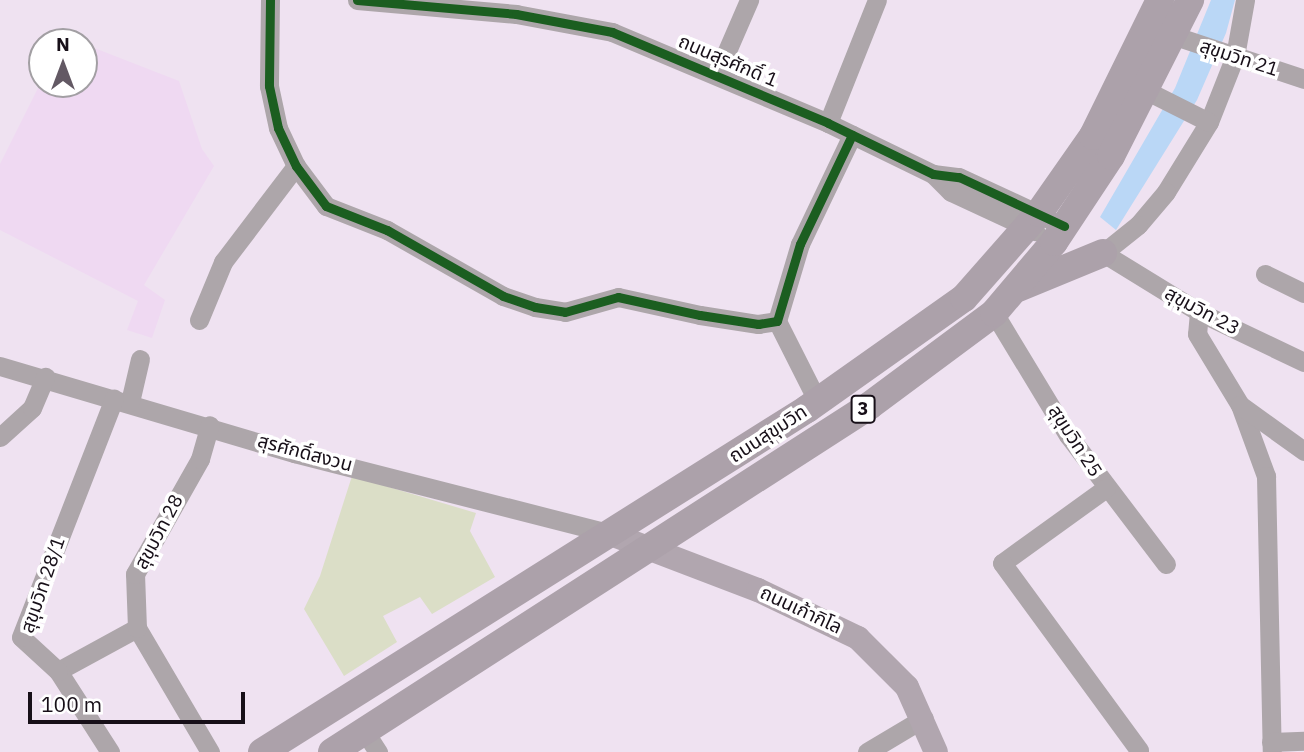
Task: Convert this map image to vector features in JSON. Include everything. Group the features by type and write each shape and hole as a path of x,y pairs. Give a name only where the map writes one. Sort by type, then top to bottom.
{"highway":[{"name":"ถนนสุขุมวิท","path":"262,752 818,402 964,298 1033,220 1093,136 1160,0"},
{"name":"ถนนสุขุมวิท","path":"332,752 371,742 648,546 869,406 994,313 1059,234 1155,96 1184,39 1189,0"},
{"path":"1016,289 1103,253"}],"main road":[{"name":"ถนนเก้ากิโล","path":"611,534 758,590 858,638 907,687 924,718 936,752"}],"street":[{"path":"270,0 269,86 278,128 296,166 326,206 387,230 503,296 535,307 565,312 618,297 700,315 758,324 777,321"},
{"name":"ถนนสุรศักดิ์ 1","path":"357,0 404,2 571,21 612,32 828,123 933,174 959,177 1059,234"},
{"path":"717,74 749,0"},
{"path":"828,123 877,0"},
{"path":"1103,253 1138,225 1166,192 1228,54 1245,0"},
{"name":"สุขุมวิท 21","path":"1184,39 1304,79"},
{"path":"1155,96 1201,118"},
{"path":"818,402 777,321 800,244 852,135"},
{"path":"199,320 223,262 296,166"},
{"name":"สุขุมวิท 23","path":"1103,253 1199,312 1304,362"},
{"path":"1265,274 1304,293"},
{"path":"1199,312 1197,334 1240,405 1266,476 1271,747 1304,741"},
{"name":"สุขุมวิท 25","path":"994,313 1068,435 1166,564"},
{"path":"122,400 140,359"},
{"name":"สุรศักดิ์สงวน","path":"0,366 210,425 295,453 611,534"},
{"path":"0,437 32,408 45,377"},
{"name":"สุขุมวิท 28/1","path":"110,752 58,671 21,637 122,400"},
{"path":"1240,405 1304,451"},
{"name":"สุขุมวิท 28","path":"210,425 200,459 135,574 137,628 210,752"},
{"path":"1106,488 1002,563 1139,750"},
{"path":"58,671 137,628"},
{"path":"877,749 924,718"}],"shaded area":[{"path":"98,49 179,81 202,149 214,166 144,285 165,300 152,338 127,330 138,301 0,230 0,164 33,98 98,98"}],"green space":[{"path":"352,476 476,513 470,531 495,577 432,614 420,597 383,616 397,642 344,676 304,609 320,576"}],"water":[{"path":"1211,0 1235,0 1226,33 1197,100 1116,230 1100,217 1175,88"}],"cycle path":[{"path":"270,0 269,86 278,128 296,166 326,206 387,230 503,296 535,307 565,312 618,297 700,315 758,324 777,321 800,244 852,135"},
{"path":"357,0 516,14 612,32 828,123 933,174 959,177 1064,226"}]}
